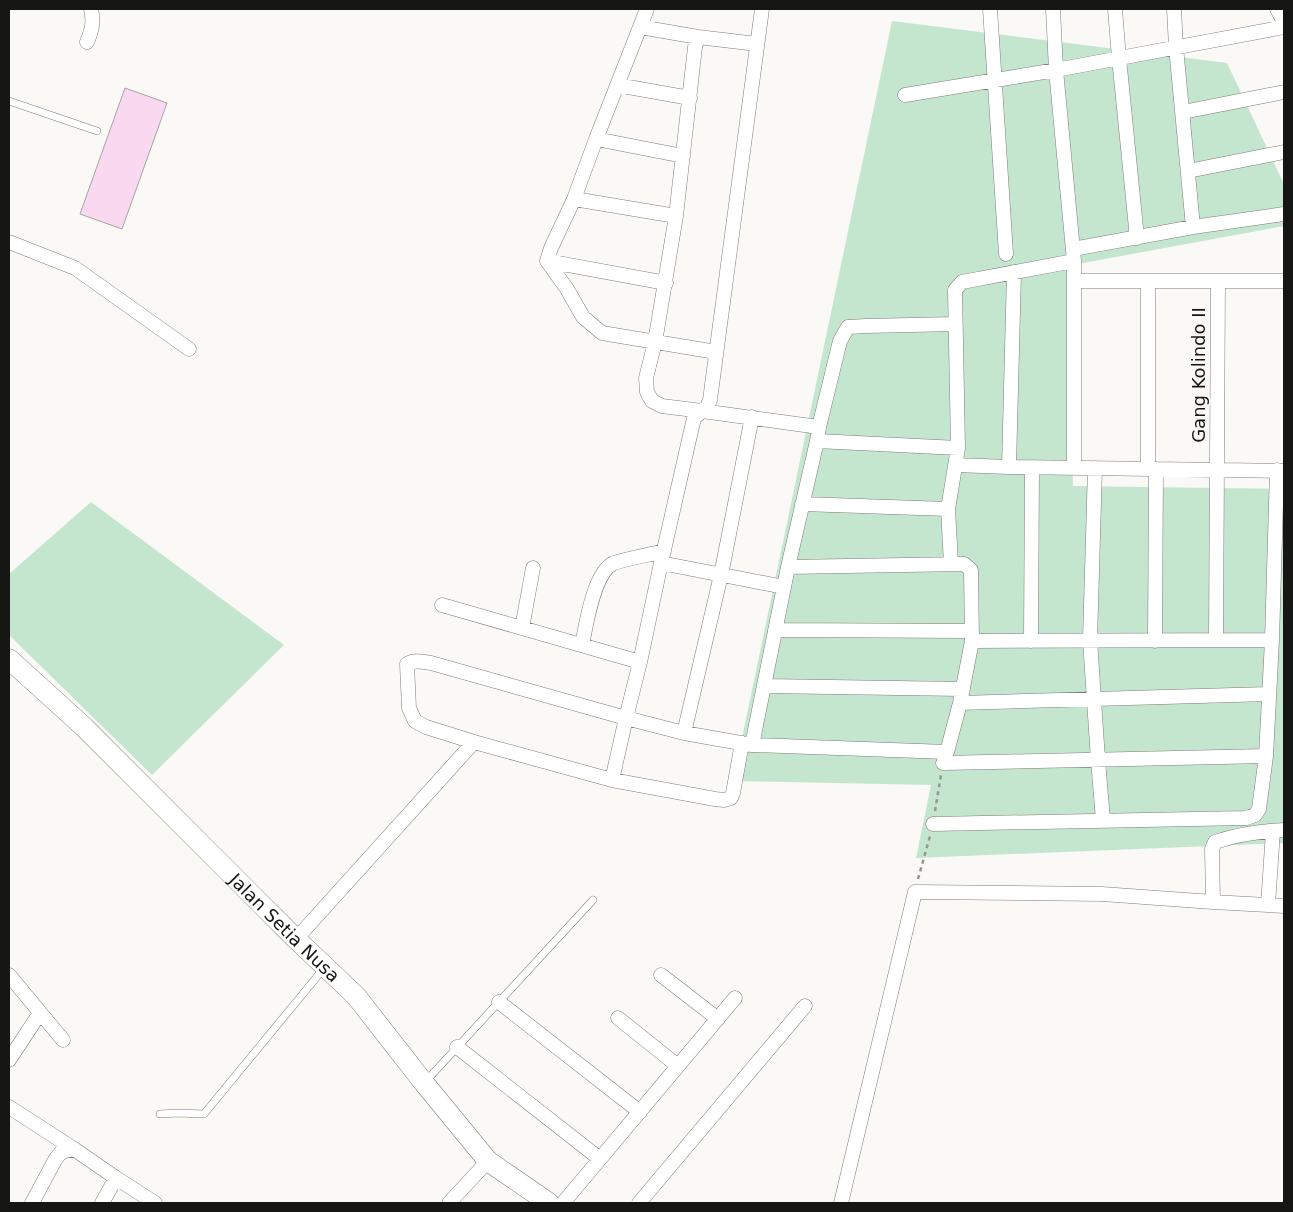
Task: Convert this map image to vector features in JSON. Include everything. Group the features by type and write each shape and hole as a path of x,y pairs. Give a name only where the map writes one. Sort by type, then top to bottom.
{"street":[{"path":"87,42 93,28 94,18 92,9"},
{"path":"547,261 551,248 574,199 647,9"},
{"path":"612,780 694,418 707,406 710,400 762,9"},
{"path":"990,9 1006,254"},
{"path":"1053,9 1056,70 1073,255 1074,468"},
{"path":"1115,9 1138,238"},
{"path":"1174,9 1193,228"},
{"path":"1277,9 1284,22"},
{"path":"904,95 1056,70 1284,27"},
{"path":"640,28 757,44"},
{"path":"698,37 695,47 676,216 666,282 646,378 647,392 652,401 662,406 752,417 818,434 958,448"},
{"path":"617,85 690,98"},
{"path":"1183,112 1284,92"},
{"path":"596,139 683,156"},
{"path":"1188,171 1284,152"},
{"path":"574,199 676,216"},
{"path":"951,564 948,509 958,448 955,290 962,282 1014,272 1138,238 1284,214"},
{"path":"9,242 75,268 189,349"},
{"path":"547,261 567,289 583,317 602,333 716,352"},
{"path":"547,261 666,282"},
{"path":"1009,467 1014,272"},
{"path":"1074,281 1284,281"},
{"path":"1148,281 1155,641"},
{"name":"Gang Kolindo II","path":"1216,640 1218,281"},
{"path":"788,567 964,564 971,570 972,636 960,703 947,752 747,744 684,733 418,661 408,664 409,708 415,721 426,728 474,742 612,780 715,799 724,800 730,798 733,793 747,744 764,686 788,567 840,341 848,328 955,324"},
{"path":"684,733 721,575 752,417"},
{"path":"933,824 1252,816 1256,815 1258,808 1266,756 1281,470 1032,468 955,465"},
{"path":"1031,640 1032,468"},
{"path":"1095,468 1090,640 1103,820"},
{"path":"802,504 948,509"},
{"path":"582,645 592,596 601,577 612,564 663,557 721,575 784,587"},
{"path":"522,628 533,568"},
{"path":"442,605 640,662"},
{"path":"775,630 972,636 1031,640 1272,640"},
{"name":"Jalan Setia Nusa","path":"9,659 84,727 296,939 356,996 488,1161 538,1200"},
{"path":"764,686 963,689"},
{"path":"960,703 1269,694"},
{"path":"296,939 474,742"},
{"path":"943,763 1266,756"},
{"path":"1213,902 1212,849 1215,842 1279,830 1268,905"},
{"path":"841,1203 915,892 1102,894 1284,906"},
{"path":"9,975 63,1040"},
{"path":"661,975 718,1019"},
{"path":"563,1203 735,998"},
{"path":"499,1002 640,1112"},
{"path":"639,1203 805,1006"},
{"path":"9,1060 40,1013"},
{"path":"618,1018 678,1066"},
{"path":"457,1047 600,1159"},
{"path":"9,1107 155,1203"},
{"path":"32,1203 61,1152 74,1149"},
{"path":"449,1203 488,1161"},
{"path":"102,1203 116,1178"}],"lane":[{"path":"9,101 97,131"},
{"path":"424,1083 593,900"},
{"path":"160,1114 204,1114 325,966"}],"path":[{"path":"915,892 933,824 943,763"}],"green space":[{"path":"892,21 1227,63 1284,184 1284,226 1067,266 1073,486 1284,489 1284,843 916,858 931,785 733,781"},
{"path":"91,502 284,645 152,775 9,635 9,574"}],"building":[{"path":"125,88 167,103 122,229 80,214"}]}
